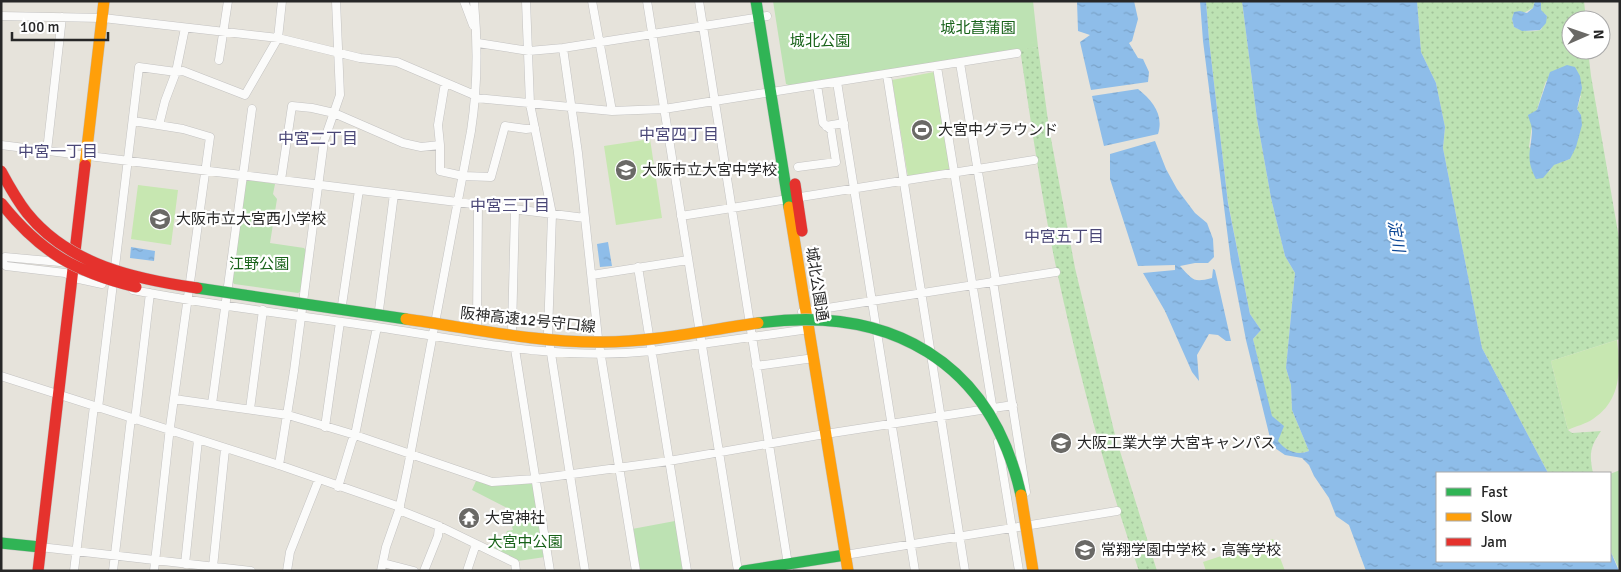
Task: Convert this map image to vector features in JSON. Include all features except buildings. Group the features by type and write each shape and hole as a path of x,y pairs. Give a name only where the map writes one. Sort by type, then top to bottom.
{"main road":[{"path":"38,571 104,1"},
{"name":"城北公園通","path":"756,1 763,17 793,199 849,555 848,571"},
{"name":"城北公園通","path":"763,17 765,1"},
{"name":"阪神高速12号守口線","path":"1,171 24,210 54,240 104,268 151,281 564,342 607,343 651,339 767,321 803,318 849,321 888,331 919,346 948,366 972,390 989,412 1004,440 1015,470 1022,497 1033,571"},
{"name":"阪神高速12号守口線","path":"1,203 30,236 65,263 90,275 149,289 557,349 591,351 636,349 768,330 803,327 834,328 878,338 905,348 934,367 957,387 981,417 995,444 1006,472 1013,498 1025,571"},
{"name":"城北公園通","path":"810,311 809,329 830,434"},
{"path":"1,543 40,547"},
{"path":"744,571 789,567 849,555"},
{"name":"城北公園通","path":"849,555 856,571"}],"street":[{"path":"219,60 228,1"},
{"path":"74,571 113,286 139,67 176,72 183,71 245,95 278,38 282,1"},
{"path":"280,465 302,316 324,141 340,95 336,1"},
{"path":"464,1 473,26 476,29"},
{"path":"414,571 382,567 387,545 400,509 429,352 434,336 476,98 478,43 474,1"},
{"path":"526,1 530,104 552,214 548,334 585,571"},
{"path":"592,1 612,111"},
{"path":"647,1 738,571"},
{"path":"699,1 748,319 789,567"},
{"path":"1,16 103,18 278,38 360,58 397,62 472,94 476,98 612,111 664,109 715,102 1017,53"},
{"path":"46,151 62,17"},
{"path":"478,43 529,51 563,48 763,17"},
{"path":"159,125 165,101 176,72 185,28"},
{"path":"563,48 592,275 598,338 636,571"},
{"path":"960,63 1039,571"},
{"path":"937,67 974,284 1019,571"},
{"path":"887,75 965,571"},
{"path":"837,82 915,571"},
{"path":"445,83 438,125 440,171 463,176 491,177 505,126 526,129 535,128"},
{"path":"798,167 836,162 832,130 823,123 818,85"},
{"path":"280,180 292,106 334,113 403,143 421,147 440,145"},
{"path":"212,404 252,109"},
{"path":"133,121 184,129 210,137 174,399 154,571"},
{"path":"826,126 844,123"},
{"path":"1,145 585,218"},
{"path":"681,216 1034,160"},
{"path":"342,305 359,190"},
{"path":"379,310 394,194"},
{"path":"476,324 478,205"},
{"path":"512,330 515,210"},
{"path":"809,329 652,352 601,355 551,353 150,293 113,286 65,273 6,266 1,261 5,257 14,256 115,269 304,300 512,330 598,338 699,327 1056,272"},
{"path":"592,275 688,260"},
{"path":"638,268 687,571"},
{"path":"113,571 150,293"},
{"path":"250,409 263,310"},
{"path":"325,427 340,322"},
{"path":"338,487 352,441 356,435 377,327"},
{"path":"515,349 550,571"},
{"path":"756,366 814,358"},
{"path":"1,376 280,465 400,509 515,563 516,571"},
{"path":"174,399 288,415 356,435 492,482 535,479 669,461 768,443 1013,405"},
{"path":"185,564 198,440"},
{"path":"213,567 226,449"},
{"path":"287,571 290,552 319,479"},
{"path":"849,555 1118,511"},
{"path":"427,570 438,536 439,526"},
{"path":"468,571 476,544"},
{"path":"40,547 251,571"}],"green space":[{"name":"城北公園","path":"773,1 1033,1 1038,47 791,86 786,84"},
{"path":"1206,1 1242,1 1257,119 1271,198 1285,256 1295,273 1286,368 1291,385 1292,410 1309,451 1300,453 1291,452 1277,441 1253,339 1261,330 1250,314 1228,202"},
{"path":"1417,1 1535,1 1533,8 1512,19 1514,27 1530,31 1541,30 1547,16 1540,10 1540,1 1584,1 1585,10 1561,10 1561,60 1589,60 1620,244 1620,339 1551,361 1568,430 1572,433 1601,431 1591,451 1593,472 1547,472 1482,348 1443,148 1445,127 1436,83 1421,52","holes":["1546,81 1581,96 1577,109 1581,115 1570,159 1553,165 1549,172 1529,147 1532,125"]},
{"path":"1038,47 1049,128 1075,268 1115,435 1157,571 1139,571 1126,534 1103,458 1064,305 1036,158 1020,49"},
{"name":"大宮中グラウンド","path":"934,72 950,171 908,177 892,80"},
{"path":"650,139 662,218 616,225 604,146"},
{"name":"江野公園","path":"249,179 275,184 273,194 277,199 270,243 304,248 307,252 301,291 298,293 234,284 232,281 246,182"},
{"path":"138,185 178,190 171,245 131,239"},
{"path":"1617,340 1619,373 1614,394 1602,412 1593,419 1568,430 1551,361"},
{"path":"1620,470 1620,571 1611,552 1611,474"},
{"name":"大宮中公園","path":"476,481 492,486 529,482 533,485 545,557 518,561 493,548 498,540 504,541 507,531 513,530 511,523 515,512 472,490"},
{"path":"675,521 683,571 639,571 632,529"},
{"path":"1273,539 1285,571 1206,571 1203,562"}],"water":[{"path":"1077,1 1134,1 1138,19 1132,41 1129,43 1138,58 1143,59 1149,72 1148,82 1091,90 1080,42 1090,35 1078,31"},
{"name":"淀川","path":"1200,1 1206,1 1228,203 1250,314 1261,330 1253,339 1272,416 1284,426 1278,441 1292,452 1300,453 1309,451 1292,410 1291,385 1286,368 1295,273 1285,256 1271,198 1257,119 1242,1 1417,1 1421,52 1436,83 1445,127 1443,148 1482,348 1547,472 1436,472 1436,562 1611,562 1611,552 1619,571 1366,571 1349,525 1336,516 1329,498 1309,465 1302,458 1285,455 1272,446 1246,340 1231,262 1203,41"},
{"path":"1535,1 1540,1 1541,3 1541,10 1547,16 1546,23 1540,30 1522,31 1514,27 1512,19 1514,12 1527,13 1533,8"},
{"path":"1567,65 1575,67 1580,76 1582,88 1577,109 1581,115 1582,125 1576,147 1570,159 1554,165 1543,178 1536,179 1530,160 1532,127 1528,115 1537,110 1550,72"},
{"path":"1138,89 1156,109 1160,121 1158,134 1104,146 1092,96"},
{"path":"1155,141 1166,169 1177,189 1195,213 1207,223 1213,239 1214,257 1208,263 1180,266 1197,280 1212,278 1213,269 1215,270 1231,341 1226,341 1218,335 1209,334 1197,355 1199,381 1192,372 1165,311 1143,273 1175,270 1175,265 1138,266 1110,179 1110,154"},
{"path":"608,242 612,266 600,267 597,244"},
{"path":"131,247 155,251 154,261 130,258"}],"traffic: fast":[{"path":"756,1 789,207"},
{"path":"197,288 406,319"},
{"path":"758,323 806,320 851,323 891,334 928,352 959,377 986,409 1006,448 1021,495"},
{"path":"1,543 40,547"},
{"path":"744,571 845,555"}],"traffic: slow":[{"path":"85,165 104,1"},
{"path":"789,207 848,571"},
{"path":"406,319 529,338 578,342 661,338 758,323"},
{"path":"1021,495 1033,571"}],"traffic: jam":[{"path":"38,571 85,165"},
{"path":"1,171 27,213 44,231 83,257 127,274 197,288"},
{"path":"795,184 802,231"},
{"path":"1,203 30,235 60,258 95,274 136,287"}],"place":[{"name":"大宮中グラウンド","path":"922,130"},
{"name":"大阪市立大宮中学校","path":"626,170"},
{"name":"大阪市立大宮西小学校","path":"160,219"},
{"name":"大阪工業大学 大宮キャンパス","path":"1061,443"},
{"name":"大宮神社","path":"469,518"},
{"name":"常翔学園中学校・高等学校","path":"1085,550"}],"district":[{"name":"中宮四丁目","path":"679,134"},
{"name":"中宮二丁目","path":"318,138"},
{"name":"中宮一丁目","path":"58,151"},
{"name":"中宮三丁目","path":"510,205"},
{"name":"中宮五丁目","path":"1064,236"}],"park label":[{"name":"城北菖蒲園","path":"978,28"}]}
